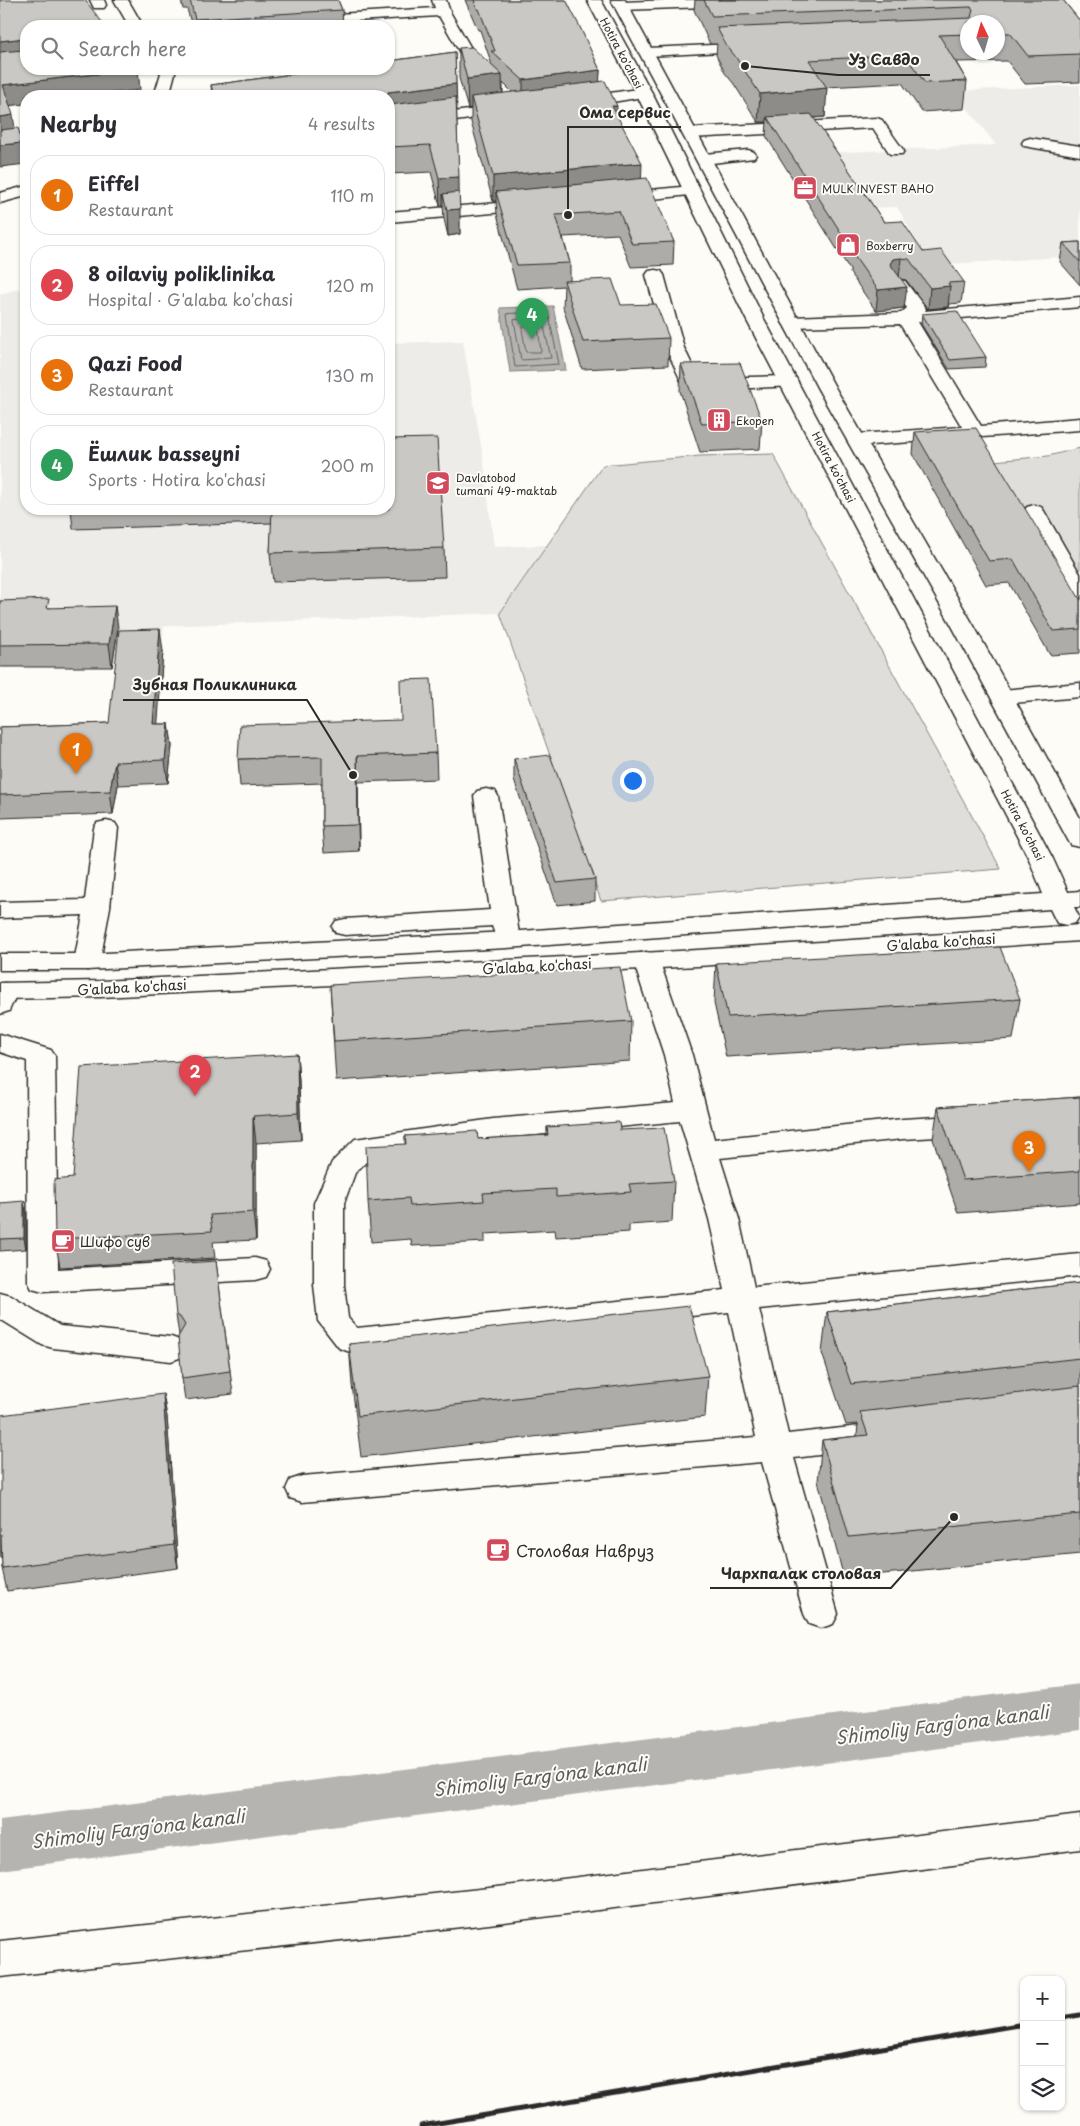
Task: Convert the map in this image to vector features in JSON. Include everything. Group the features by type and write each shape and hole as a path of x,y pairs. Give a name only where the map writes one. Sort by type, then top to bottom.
{"main road":[{"path":"121,0 133,20"},
{"path":"341,0 348,18"},
{"name":"Hotira ko'chasi","path":"594,0 644,93 789,382 1041,859 1069,900 1078,938"},
{"path":"620,3 748,2"},
{"name":"Hotira ko'chasi","path":"620,3 648,52 791,322 1002,696 1080,840"},
{"path":"308,20 348,18 441,6 476,69 490,82"},
{"path":"648,52 766,43"},
{"path":"457,72 476,69"},
{"path":"164,90 167,75"},
{"path":"557,105 644,93"},
{"path":"395,125 524,108 505,96"},
{"path":"690,133 877,123 896,151"},
{"path":"0,145 20,143"},
{"path":"1030,143 1080,150"},
{"path":"682,171 748,155"},
{"path":"603,200 692,191"},
{"path":"0,198 20,193"},
{"path":"395,217 551,204"},
{"path":"656,275 675,348 688,377 706,384 789,382"},
{"path":"898,285 916,309 906,318"},
{"path":"791,322 906,318 1080,302"},
{"path":"906,318 975,432"},
{"path":"857,440 1080,424"},
{"path":"1034,511 1080,593"},
{"path":"1002,696 1080,690"},
{"path":"345,927 505,929 486,796"},
{"path":"87,962 97,907 106,828"},
{"name":"G'alaba ko'chasi","path":"0,962 87,962 505,929 1069,900"},
{"path":"0,910 97,907"},
{"name":"G'alaba ko'chasi","path":"2,996 101,989 1078,938"},
{"path":"646,960 678,1055 691,1111 724,1218 740,1300 775,1448 821,1614"},
{"path":"0,1043 41,1056 43,1281 254,1269"},
{"path":"691,1111 494,1129 365,1146 342,1169 329,1204 329,1285 333,1321 350,1340 1080,1264"},
{"path":"704,1150 903,1129 1001,1123"},
{"path":"0,1304 52,1337 171,1349"},
{"path":"302,1489 775,1448 893,1434"},
{"path":"0,1959 499,1904 1080,1832"}],"shaded area":[{"path":"1080,85 1080,256 931,265 897,207 864,208 826,153 996,145 954,91"},
{"name":"Davlatobod tumani 49-maktab","path":"20,289 20,515 395,515 395,343 463,341 483,457 494,547 547,545 500,613 164,626 161,650 0,651 0,294"},
{"path":"1080,448 1080,618 994,461 1048,456"},
{"path":"773,454 1001,869 601,901 500,613 603,465 700,456"}],"water":[{"path":"553,306 566,370 510,372 500,308"}],"building":[{"path":"0,0 85,0 100,20 20,20 20,39 0,41"},
{"path":"190,0 338,0 342,10 195,19"},
{"path":"474,0 566,0 600,70 523,80 491,51 495,51"},
{"path":"704,0 1063,0 1080,21 1080,54 1028,56 1010,33 1005,33 1005,15 972,15 973,9 971,7 712,16"},
{"path":"960,18 960,34 939,35 967,81 925,83 905,55 809,60 827,88 760,94 726,45 717,28"},
{"path":"472,47 502,75 467,79 459,48"},
{"path":"20,50 20,75 87,75 3,85 13,115 0,117 0,52"},
{"path":"455,52 456,84 395,91 212,90 211,85 286,75 395,75 395,60"},
{"path":"605,81 617,106 612,106 642,163 493,176 471,97"},
{"path":"456,97 459,177 439,178 430,145 395,147 395,104"},
{"path":"811,114 884,222 902,221 923,252 941,250 964,282 948,283 950,286 930,288 909,259 901,258 893,259 890,264 907,287 878,290 852,253 854,253 767,117"},
{"path":"18,128 20,143 0,145 0,130"},
{"path":"647,178 674,242 632,244 619,211 556,215 570,263 517,265 496,192"},
{"path":"459,192 460,209 447,210 443,194"},
{"path":"1080,242 1080,262 1063,243"},
{"path":"612,279 621,305 656,304 669,338 583,342 564,281"},
{"path":"957,311 986,357 950,360 922,314"},
{"path":"740,363 762,421 702,424 681,364"},
{"path":"976,428 1080,599 1080,629 1053,631 1013,559 989,561 915,432"},
{"path":"437,438 444,548 270,553 272,515 395,515 395,439"},
{"path":"49,599 47,608 115,606 109,644 0,645 0,601"},
{"path":"160,629 153,724 169,724 165,760 115,762 110,791 0,795 0,727 109,723 119,630"},
{"path":"431,679 436,753 357,756 358,825 322,826 322,757 238,759 240,725 401,720 400,680"},
{"path":"550,755 595,879 557,883 514,759"},
{"path":"1000,947 1020,999 728,1017 716,963"},
{"path":"620,967 631,1021 334,1041 330,985"},
{"path":"297,1054 298,1113 253,1116 253,1212 210,1215 212,1231 55,1239 54,1180 73,1178 81,1067"},
{"path":"1080,1097 1080,1171 963,1180 938,1107"},
{"path":"619,1122 620,1130 664,1128 674,1181 629,1184 631,1192 556,1197 556,1189 483,1193 484,1201 410,1206 409,1198 368,1201 366,1146 406,1144 405,1136 477,1131 478,1139 548,1135 547,1127"},
{"path":"24,1201 24,1238 0,1239 0,1203"},
{"path":"216,1261 230,1371 182,1378 178,1337 185,1325 180,1317 176,1315 171,1264"},
{"path":"1080,1283 1080,1358 851,1384 827,1312"},
{"path":"689,1306 708,1376 358,1416 349,1344"},
{"path":"1080,1386 1080,1514 849,1537 822,1440 868,1435 860,1412"},
{"path":"163,1394 174,1545 2,1568 0,1534 1,1415"}],"waterway":[{"name":"Shimoliy Fargʻona kanali","path":"0,1845 1080,1707"}],"railway":[{"path":"1065,2017 1080,2015"},
{"path":"421,2126 1020,2025"}],"place":[{"name":"Уз Савдо","path":"745,66"},
{"name":"MULK INVEST BAHO","path":"805,188"},
{"name":"Ома сервис","path":"568,215"},
{"name":"Boxberry","path":"848,245"},
{"name":"Ёшлик basseyni","path":"532,339"},
{"name":"Ekopen","path":"719,420"},
{"name":"Davlatobod tumani 49-maktab","path":"438,483"},
{"name":"Eiffel","path":"76,774"},
{"name":"Зубная Поликлиника","path":"353,775"},
{"name":"8 oilaviy poliklinika","path":"195,1096"},
{"name":"Qazi Food","path":"1029,1172"},
{"name":"Шифо сув","path":"63,1241"},
{"name":"Чархпалак столовая","path":"954,1517"},
{"name":"Столовая Навруз","path":"498,1550"}]}
